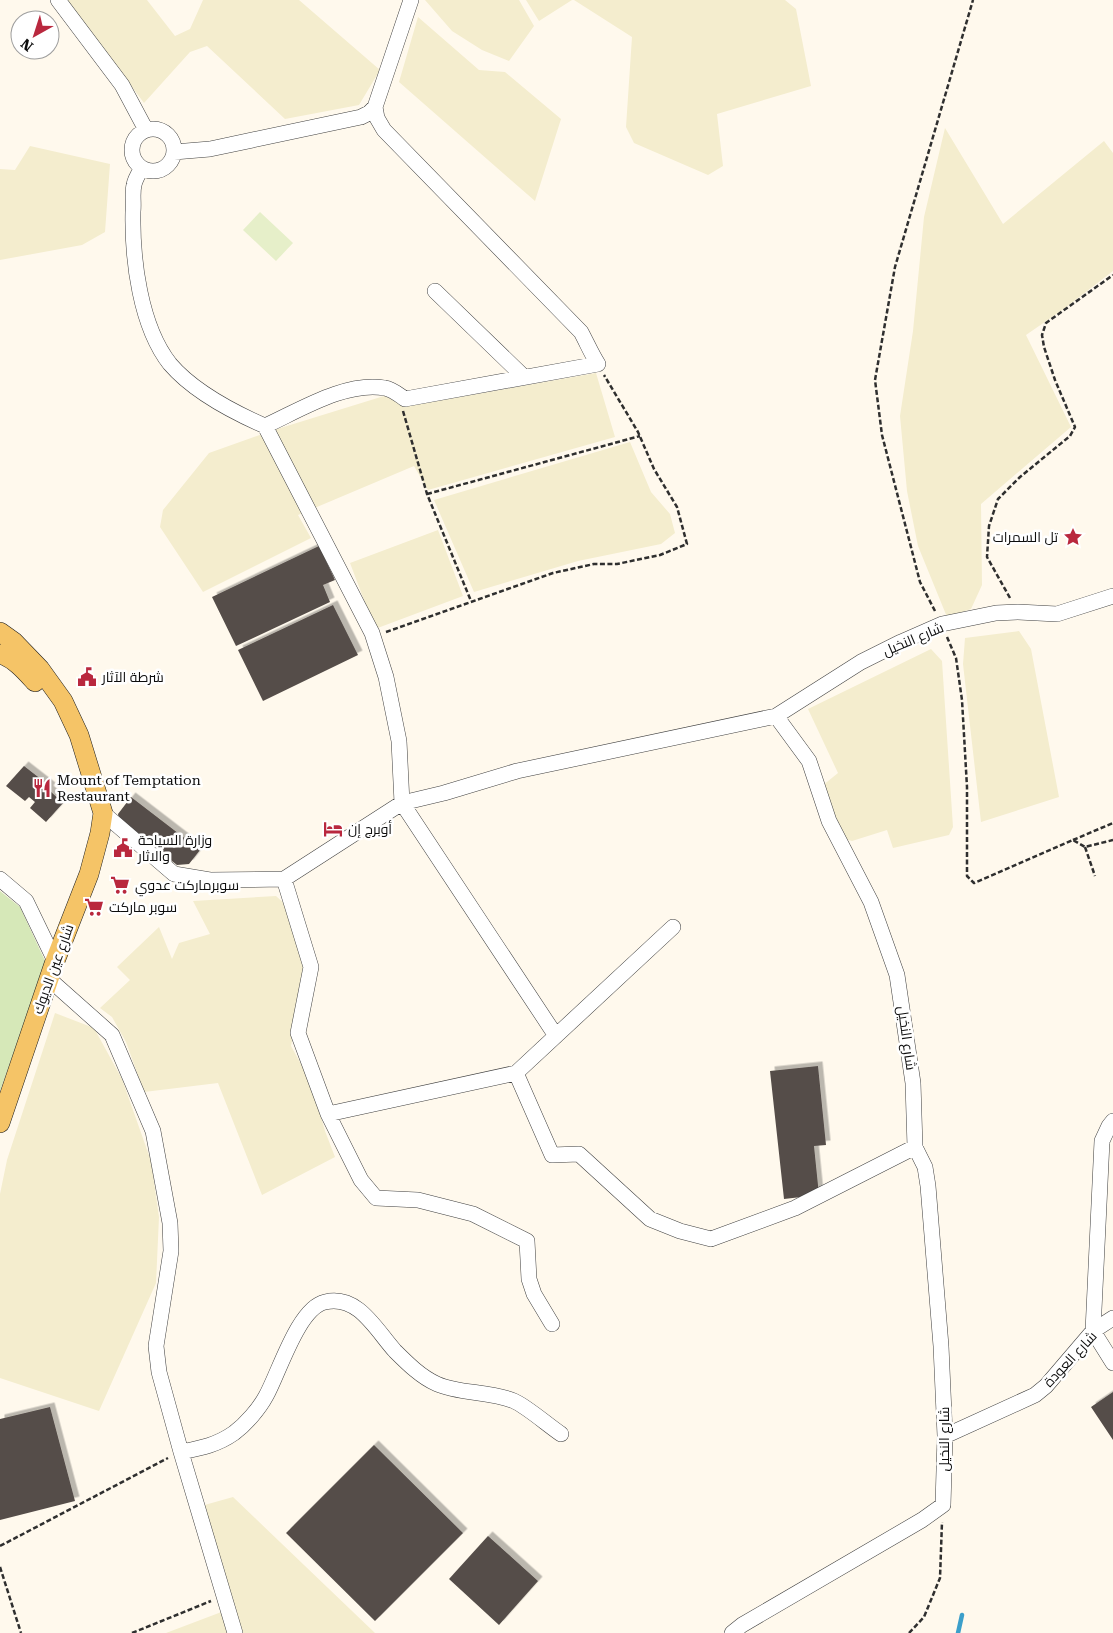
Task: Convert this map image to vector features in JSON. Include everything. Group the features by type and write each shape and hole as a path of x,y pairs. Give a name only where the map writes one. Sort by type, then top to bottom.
{"main road":[{"path":"0,632 14,642 40,669 63,701 79,735 102,813"},
{"path":"0,654 22,668 42,688 79,735"},
{"name":"شارع عين الديوك","path":"0,1123 52,970 88,874 100,833 102,813"}],"street":[{"path":"58,0 122,85 146,130"},
{"path":"265,426 346,390 366,386 387,388 405,399 598,364 581,332 384,130 377,118 375,108 411,0"},
{"path":"174,152 210,149 361,118 375,108"},
{"path":"146,130 159,130 166,133 170,138 174,152 172,158 162,168 149,170 142,168 133,158 132,151 135,138 146,130"},
{"path":"142,168 134,185 132,239 136,274 143,304 158,345 170,364 184,378 218,402 244,417 265,426 372,636 386,677 399,741 402,803 556,1036"},
{"path":"435,291 524,377"},
{"name":"شارع النخيل","path":"943,1505 945,1436 941,1346 928,1186 925,1167 915,1147 913,1083 897,975 871,902 829,821 809,761 776,716 861,662 942,624 996,613 1057,614 1113,596"},
{"path":"102,813 174,874 210,880 284,879 402,803 517,771 776,716"},
{"path":"284,879 311,967 298,1033 328,1114 361,1180 376,1198 418,1200 473,1214 527,1241 529,1280 534,1294 552,1324"},
{"path":"0,880 26,901 52,970 112,1035 153,1131 170,1223 171,1251 156,1346 159,1372 235,1633"},
{"path":"328,1114 516,1073 673,927"},
{"path":"516,1073 552,1155 579,1154 650,1219 680,1231 711,1239 795,1208 915,1147"},
{"path":"1113,1121 1102,1141 1093,1332 1113,1363"},
{"path":"181,1452 210,1446 234,1433 249,1418 266,1396 283,1357 310,1310 322,1303 334,1300 349,1303 364,1314 402,1358 416,1371 437,1384 516,1401 560,1434"},
{"name":"شارع العودة","path":"945,1436 1035,1395 1046,1386 1093,1332 1113,1318"},
{"path":"732,1633 750,1620 922,1520 943,1505"}],"path":[{"path":"973,0 895,267 875,380 882,435 920,582 942,624 956,658 962,700 967,787 967,876 974,883 1113,823"},
{"path":"1018,612 987,557 989,526 998,499 1020,477 1070,436 1075,427 1055,380 1042,335 1046,323 1113,276"},
{"path":"372,636 553,574 594,564 617,564 660,555 687,544 677,507 654,469 640,436 598,364"},
{"path":"399,395 427,494 472,602"},
{"path":"427,494 640,436"},
{"path":"1073,840 1085,848 1095,876"},
{"path":"1085,848 1113,840"},
{"path":"0,1546 181,1452"},
{"path":"908,1633 924,1617 940,1578 943,1505"},
{"path":"0,1567 21,1633"},
{"path":"132,1633 224,1596"}],"shaded area":[{"path":"67,0 147,0 175,36 190,29 203,0 299,0 380,70 359,105 285,119 207,46 190,52 144,103"},
{"path":"425,0 519,0 534,26 509,61 482,50 452,31"},
{"path":"526,0 572,0 539,21"},
{"path":"574,0 785,0 796,9 811,86 717,114 723,166 708,175 634,143 626,127 632,37"},
{"path":"418,17 479,70 505,72 561,119 535,201 399,82"},
{"path":"945,128 1003,224 1104,141 1113,153 1113,271 1026,335 1071,427 981,504 982,585 971,609 947,617 918,546 907,491 900,416 913,331 924,217"},
{"path":"30,146 110,164 105,232 82,245 0,260 0,169 15,170"},
{"path":"596,373 615,437 428,490 414,466 298,515 311,538 203,592 160,527 163,510 209,453 274,430 384,396 409,406"},
{"path":"630,442 651,492 670,514 675,533 661,544 578,561 474,592 434,500"},
{"path":"438,530 463,596 375,629 350,563"},
{"path":"1019,631 1031,649 1059,797 981,822 963,664 965,638"},
{"path":"931,649 942,661 953,827 949,835 893,848 887,830 852,841 842,838 822,786 838,773 808,709"},
{"path":"276,896 287,906 303,965 301,997 291,1046 311,1082 325,1131 335,1157 262,1195 218,1083 144,1092 126,1042 112,1017 100,1008 130,980 117,967 159,927 172,959 179,943 210,934 193,901"},
{"path":"55,1013 94,1028 122,1079 151,1161 159,1217 156,1283 99,1411 0,1378 0,1194 7,1160"},
{"path":"233,1497 375,1633 166,1633 232,1608 201,1506"}],"green space":[{"path":"260,212 293,243 276,261 243,230"},
{"path":"0,891 20,907 46,963 0,1091"}],"building":[{"path":"319,546 335,580 323,585 330,602 236,646 212,597"},
{"path":"333,605 358,655 263,701 238,650"},
{"path":"24,766 51,787 49,790 63,803 46,822 30,808 35,802 29,797 25,801 6,786"},
{"path":"131,797 200,850 189,864 177,865 119,820 118,814"},
{"path":"818,1066 826,1145 814,1146 819,1195 784,1199 770,1071"},
{"path":"1113,1392 1113,1440 1091,1407"},
{"path":"50,1407 75,1501 0,1520 0,1419"},
{"path":"374,1445 463,1533 375,1621 286,1533"},
{"path":"488,1536 538,1581 499,1625 449,1579"}],"waterway":[{"path":"958,1633 962,1615"}],"place":[{"name":"تل السمرات","path":"1073,537"},
{"name":"شرطة الآثار","path":"87,677"},
{"name":"Mount of Temptation Restaurant","path":"42,788"},
{"name":"أوبرج إن","path":"333,829"},
{"name":"وزارة السياحة والاثار","path":"123,848"},
{"name":"سوبرماركت عدوي","path":"120,885"},
{"name":"سوبر ماركت","path":"94,907"}]}
